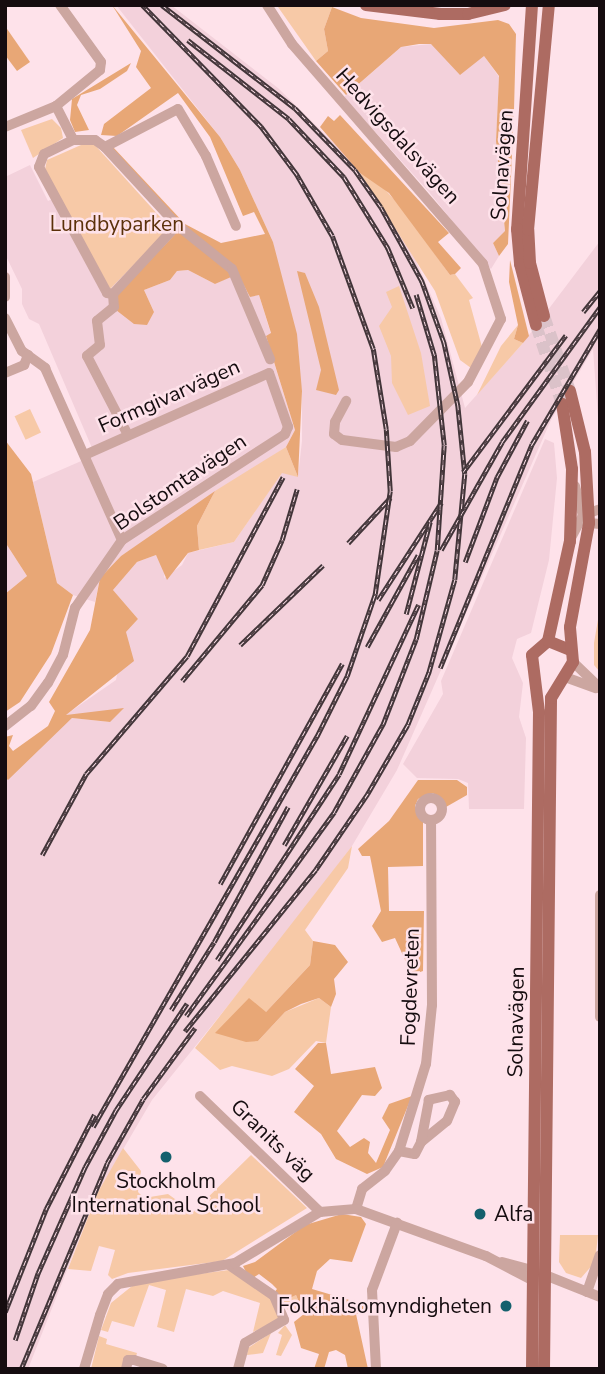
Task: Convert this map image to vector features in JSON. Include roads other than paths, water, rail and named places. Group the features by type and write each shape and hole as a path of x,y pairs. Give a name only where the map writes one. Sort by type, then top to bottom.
{"main road":[{"path":"366,5 440,14 505,5"},
{"path":"413,5 458,5"},
{"name":"Solnavägen","path":"532,5 517,229 520,264 540,321 530,263 528,230 549,5"},
{"name":"Solnavägen","path":"544,1369 551,698 563,679 572,656 584,548 593,518 585,452 570,391"},
{"name":"Solnavägen","path":"532,1369 537,675 532,655 548,641 570,541 572,469 562,404"},
{"path":"548,641 572,656"},
{"path":"537,675 563,679"},
{"path":"532,1275 545,1280"}],"street":[{"path":"5,127 56,106 100,70 101,62 60,5"},
{"name":"Hedvigsdalsvägen","path":"267,5 292,44 483,264 500,319 468,382 410,441 396,447 342,440 334,434 335,422 346,401"},
{"path":"56,106 73,140"},
{"path":"105,147 178,109 206,156 236,226"},
{"path":"113,294 107,293 38,167 44,154 73,140 95,140 105,147 177,226 232,269 270,359"},
{"path":"128,435 87,356 100,345 97,321 114,307 113,294 177,226"},
{"path":"5,277 5,297"},
{"path":"5,318 28,355 45,368 122,541"},
{"path":"5,373 24,365 28,355"},
{"name":"Formgivarvägen","path":"85,455 269,373"},
{"name":"Bolstomtavägen","path":"5,726 31,706 48,683 63,655 75,608 122,541 285,434 288,428 269,373"},
{"path":"570,541 593,518 572,469"},
{"path":"572,656 600,688"},
{"path":"563,679 600,688"},
{"name":"Fogdevreten","path":"356,1209 362,1189 385,1171 398,1151 426,1064 430,1034 432,820"},
{"path":"600,895 600,1017"},
{"name":"Granits väg","path":"200,1096 320,1212"},
{"name":"Fogdevreten","path":"398,1151 415,1154 421,1142"},
{"path":"84,1369 108,1294 118,1284 229,1265 320,1212 356,1209 532,1275"},
{"path":"379,1368 372,1290 397,1223"},
{"path":"582,1291 600,1255"},
{"path":"229,1265 274,1296 284,1320 245,1343 238,1369"},
{"path":"545,1280 600,1297"},
{"path":"126,1369 128,1360 163,1369"}],"tunnel":[{"path":"544,316 570,391"},
{"path":"536,325 562,404"}],"railway":[{"path":"93,1127 317,736 347,676 375,594 390,491 386,429 373,349 332,236 296,174 261,127 142,5"},
{"path":"162,5 295,108 355,170 381,207 422,281 444,342 458,405 465,474 455,580 429,673 408,725 368,794 316,870 185,1032"},
{"path":"188,40 289,119 344,177 388,248 413,308"},
{"path":"583,312 600,291"},
{"path":"186,1016 334,812 383,724 416,639 437,550 444,445 434,355 416,295"},
{"path":"441,550 502,442 600,307"},
{"path":"440,668 532,444 600,329"},
{"path":"463,472 566,335"},
{"path":"465,562 497,477 527,421"},
{"path":"42,855 86,774 187,656 283,477"},
{"path":"182,681 262,585 282,540 297,489"},
{"path":"348,543 390,498"},
{"path":"378,600 441,503"},
{"path":"406,614 430,522"},
{"path":"367,647 418,555"},
{"path":"240,645 323,565"},
{"path":"217,960 339,774 418,605"},
{"path":"220,884 342,664"},
{"path":"284,845 347,736"},
{"path":"171,1010 214,942 288,807"},
{"path":"15,1340 38,1273 85,1167 116,1110 187,1003"},
{"path":"21,1369 107,1163 143,1099 195,1028"},
{"path":"5,1312 46,1209 94,1115"}],"place":[{"name":"Stockholm International School","path":"166,1157"},
{"name":"Alfa","path":"480,1214"},
{"name":"Folkhälsomyndigheten","path":"506,1306"}],"park label":[{"name":"Lundbyparken","path":"117,224"}]}
